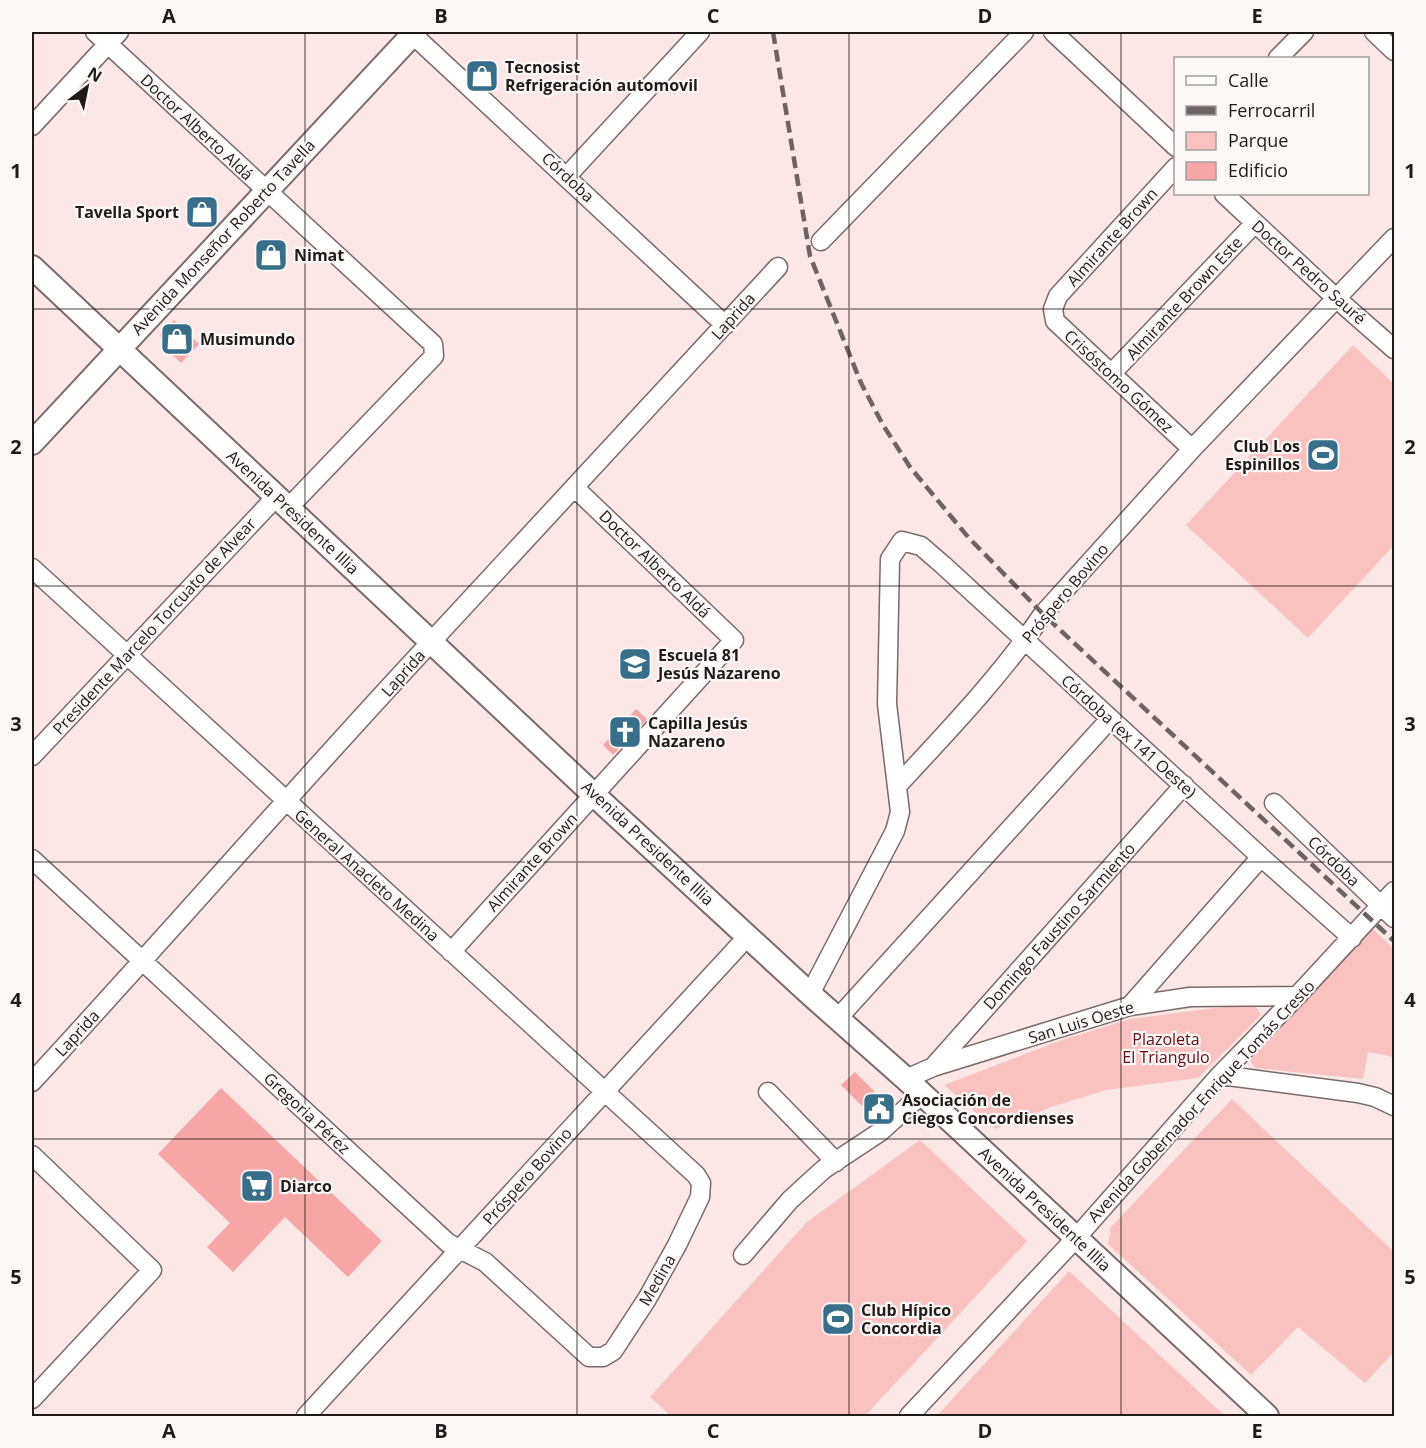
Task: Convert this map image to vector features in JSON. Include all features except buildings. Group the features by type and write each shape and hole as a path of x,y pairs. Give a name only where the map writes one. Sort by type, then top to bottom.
{"main road":[{"name":"Avenida Monseñor Roberto Tavella","path":"32,443 412,32"},
{"name":"Avenida Presidente Illia","path":"32,267 593,794 810,994 914,1086 1267,1416"}],"street":[{"name":"Córdoba","path":"412,32 725,325"},
{"path":"567,176 700,32"},
{"path":"822,241 1024,32"},
{"path":"1053,32 1174,145"},
{"path":"1279,57 1304,32"},
{"path":"1374,32 1395,51"},
{"path":"32,126 108,36"},
{"name":"Doctor Alberto Aldá","path":"108,36 266,191 433,344"},
{"name":"Almirante Brown","path":"1053,309 1058,296 1174,169"},
{"name":"Doctor Pedro Sauré","path":"1225,195 1337,299 1395,349"},
{"name":"Almirante Brown Este","path":"1112,373 1255,223"},
{"name":"Próspero Bovino","path":"897,786 953,725 1025,640 1043,614 1192,449 1395,238"},
{"name":"Laprida","path":"32,1082 431,642 778,267"},
{"name":"Crisóstomo Gómez","path":"1053,309 1055,321 1192,449"},
{"name":"Presidente Marcelo Torcuato de Alvear","path":"32,756 125,655 434,356 433,344"},
{"name":"Doctor Alberto Aldá","path":"575,488 734,640"},
{"name":"Córdoba (ex 141 Oeste)","path":"897,786 887,704 890,560 902,541 921,546 1352,938"},
{"name":"General Anacleto Medina","path":"32,568 285,802 696,1175 701,1183"},
{"name":"Almirante Brown","path":"451,952 734,640"},
{"path":"838,1018 1110,719"},
{"path":"810,994 896,831 900,812 897,786"},
{"name":"Domingo Faustino Sarmiento","path":"933,1068 1184,786"},
{"name":"Córdoba","path":"1274,803 1388,912"},
{"path":"1130,1006 1261,857"},
{"name":"Gregoria Pérez","path":"32,859 448,1243 485,1262 589,1357"},
{"name":"Avenida Gobernador Enrique Tomás Cresto","path":"909,1416 1076,1238 1220,1075 1352,938 1388,912 1395,891"},
{"name":"Próspero Bovino","path":"306,1416 748,936"},
{"name":"San Luis Oeste","path":"743,1255 790,1200 824,1170 880,1131 914,1086 933,1068 1130,1006 1190,997 1297,996"},
{"path":"1220,1075 1358,1093 1375,1097 1395,1106"},
{"path":"768,1092 836,1162"},
{"path":"32,1155 152,1270 32,1399"},
{"name":"Medina","path":"589,1357 603,1357 613,1351 625,1333 677,1245 700,1197 701,1183"}],"green space":[{"name":"Club Los Espinillos","path":"1353,345 1394,384 1394,545 1308,638 1186,525"},
{"path":"1373,929 1394,949 1394,1057 1368,1052 1363,1079 1255,1068 1250,1060"},
{"name":"Plazoleta El Triangulo","path":"1247,1004 1256,1007 1261,1015 1198,1078 1106,1090 1054,1106 995,1129 944,1085 1059,1041 1130,1019"},
{"path":"1232,1099 1394,1252 1394,1352 1365,1383 1298,1327 1251,1375 1108,1244 1111,1227"},
{"name":"Club Hípico Concordia","path":"920,1140 1027,1241 865,1416 671,1416 650,1397 807,1222"},
{"name":"Club Hípico Concordia","path":"1069,1271 1225,1416 937,1416"}],"railway":[{"path":"773,32 810,256 861,383 883,425 910,467 968,537 1043,614 1394,941"}],"place":[{"name":"Tecnosist Refrigeración automovil","path":"482,76"},
{"name":"Tavella Sport","path":"202,212"},
{"name":"Nimat","path":"271,255"},
{"name":"Musimundo","path":"177,339"},
{"name":"Club Los Espinillos","path":"1323,455"},
{"name":"Escuela 81 Jesús Nazareno","path":"635,664"},
{"name":"Capilla Jesús Nazareno","path":"625,732"},
{"name":"Asociación de Ciegos Concordienses","path":"879,1109"},
{"name":"Diarco","path":"257,1186"},
{"name":"Club Hípico Concordia","path":"838,1319"}]}
